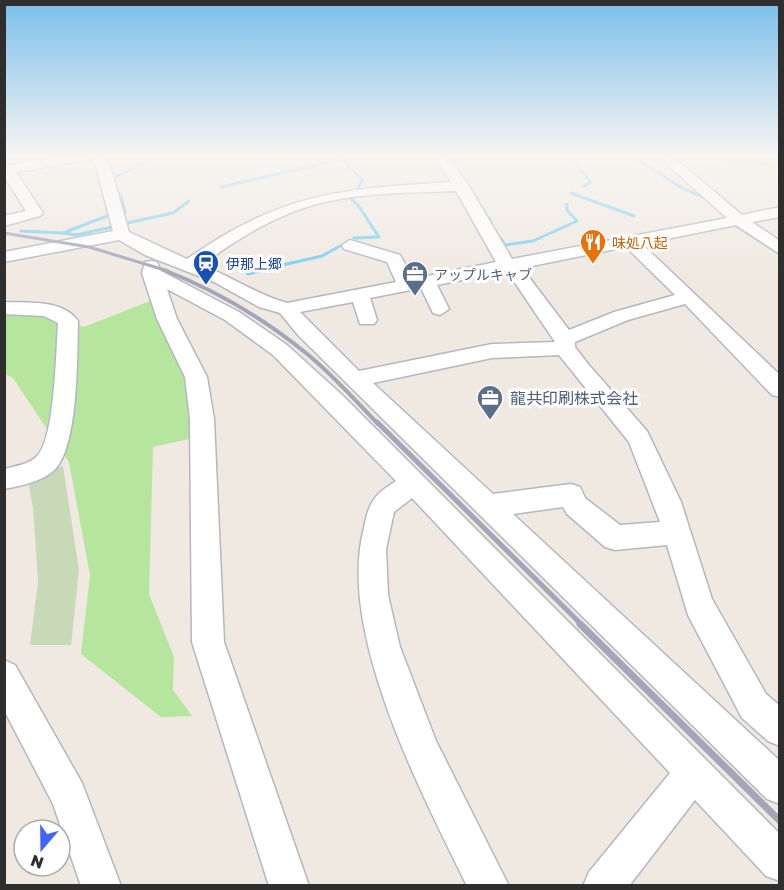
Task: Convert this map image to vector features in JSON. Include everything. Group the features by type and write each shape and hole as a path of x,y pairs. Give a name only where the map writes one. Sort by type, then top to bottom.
{"street":[{"path":"4,221 35,213 24,197"},
{"path":"111,197 122,235 151,262 280,350 780,862"},
{"path":"188,266 253,224 285,210 334,197"},
{"path":"468,197 509,266 565,344 639,437 657,473 699,605 754,706 780,729"},
{"path":"712,197 739,220 777,247"},
{"path":"151,262 188,266 220,278 266,303 287,309 780,212"},
{"path":"4,257 122,235"},
{"path":"4,242 51,248"},
{"path":"630,242 780,389"},
{"path":"350,245 394,259 407,285"},
{"path":"151,262 167,320 196,377 202,419 208,642 289,885"},
{"path":"426,281 440,309"},
{"path":"360,294 367,320"},
{"path":"355,379 492,351 565,344 632,313 688,297"},
{"path":"4,308 40,308 60,313 68,321 60,423 50,458 45,465 4,479"},
{"path":"287,309 305,331 780,786"},
{"path":"413,484 382,507 370,547 375,607 394,680 447,804 489,885"},
{"path":"488,506 571,495 576,506 615,538 677,532"},
{"path":"4,676 69,796 101,885"},
{"path":"603,885 693,773"}],"green space":[{"path":"150,301 188,383 193,438 153,447 149,594 174,657 173,690 192,716 161,717 81,654 90,575 69,462 13,378 5,374 5,311 37,313 84,327"},
{"path":"63,466 79,570 71,645 30,645 38,581 33,508 27,476"}],"waterway":[{"path":"121,197 125,212 122,212"},
{"path":"581,197 634,216"},
{"path":"701,197 709,200"},
{"path":"350,198 358,205 379,237 354,238"},
{"path":"127,223 173,213 189,201"},
{"path":"501,239 505,245 533,241 577,221 567,210 567,204"},
{"path":"21,231 63,233 107,216"},
{"path":"489,218 491,222"},
{"path":"735,225 780,254"},
{"path":"65,233 76,235 112,227"},
{"path":"256,271 322,256 340,246"},
{"path":"248,273 262,270"}],"railway":[{"path":"4,233 89,247 168,271"},
{"path":"164,270 220,296 273,328 325,370 378,424"},
{"path":"377,422 582,625"},
{"path":"580,624 780,821"}],"place":[{"name":"味処八起","path":"593,265"},
{"name":"伊那上郷","path":"206,286"},
{"name":"アップルキャブ","path":"415,297"},
{"name":"龍共印刷株式会社","path":"490,421"}]}
